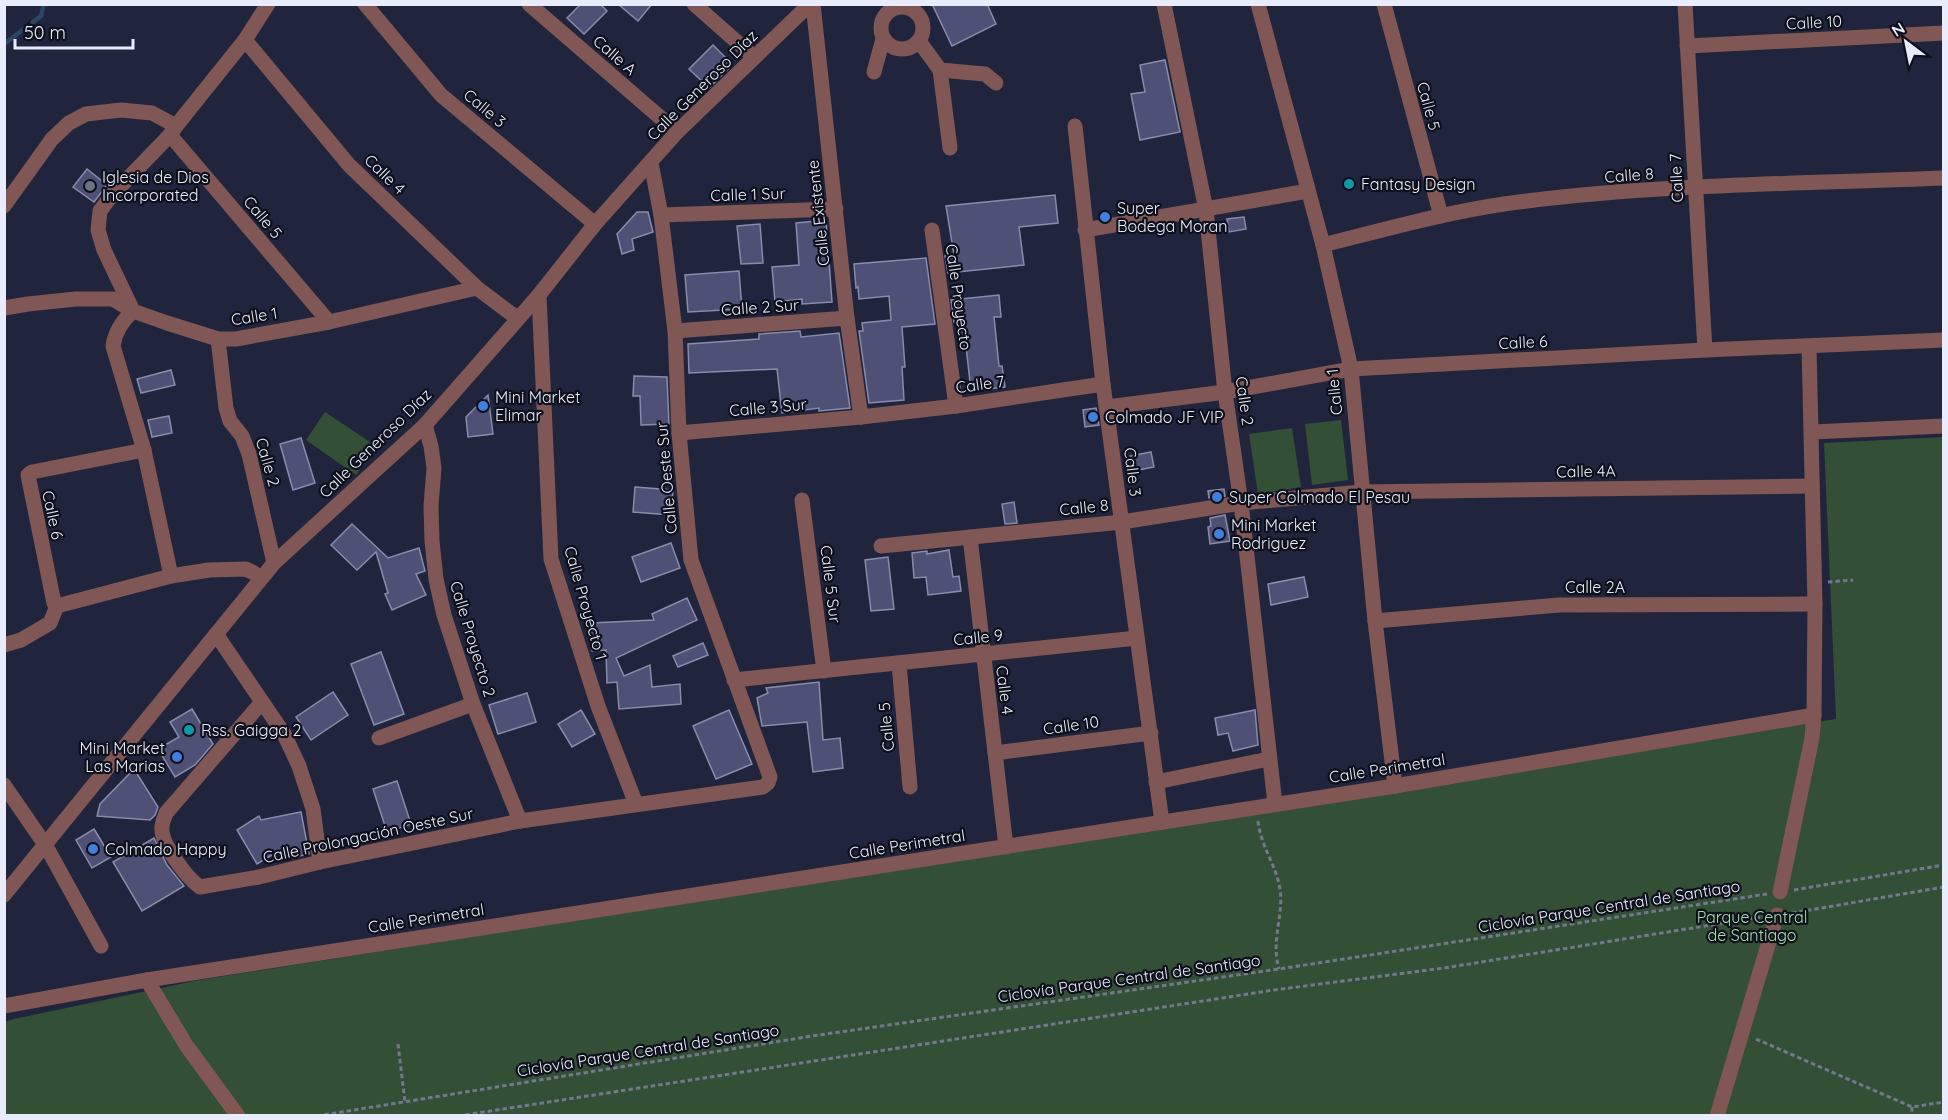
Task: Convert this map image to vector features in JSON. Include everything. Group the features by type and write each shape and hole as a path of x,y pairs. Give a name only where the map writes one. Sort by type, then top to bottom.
{"street":[{"path":"171,576 144,450 113,346 114,336 120,325 134,311 104,250 98,230 100,211 112,195 173,131 244,40 268,4"},
{"name":"Calle 3","path":"365,4 441,95 595,224"},
{"name":"Calle A","path":"529,4 677,132"},
{"path":"694,4 754,57"},
{"name":"Calle Generoso Díaz","path":"4,895 274,563 425,425 539,294 595,224 677,132 812,4"},
{"name":"Calle Existente","path":"812,4 847,318 861,417"},
{"name":"Calle 2","path":"1164,4 1206,210 1225,392 1241,503 1275,804"},
{"name":"Calle 1","path":"1258,4 1323,245 1351,369 1375,621 1395,786"},
{"name":"Calle 5","path":"1384,4 1441,216"},
{"name":"Calle 7","path":"1685,4 1705,350"},
{"path":"874,72 884,39 881,23 883,10 905,6 920,17 923,25 919,41 912,46 904,49 896,48 884,39"},
{"name":"Calle 10","path":"1687,46 1944,33"},
{"name":"Calle 4","path":"244,40 349,165 477,288 517,318"},
{"path":"919,41 940,70 950,148"},
{"path":"940,70 985,74 996,83"},
{"path":"4,206 52,139 69,123 86,114 121,110 152,113 173,131"},
{"name":"Calle 3","path":"1075,126 1103,384 1162,822"},
{"name":"Calle 5","path":"173,131 328,322"},
{"name":"Calle Oeste Sur","path":"651,163 661,215 675,331 679,433 691,560 770,777"},
{"name":"Calle 8","path":"1323,245 1441,216 1503,204 1567,197 1695,188 1944,178"},
{"path":"1085,230 1308,191"},
{"name":"Calle 1 Sur","path":"661,215 836,209"},
{"name":"Calle Proyecto","path":"932,230 956,406"},
{"name":"Calle 1","path":"4,308 76,299 113,299 134,311 218,339 236,339 328,322 477,288"},
{"name":"Calle Proyecto 1","path":"539,294 551,559 598,706 636,804"},
{"name":"Calle 2 Sur","path":"675,331 847,318"},
{"name":"Calle 2","path":"218,339 226,408 230,421 242,436 249,454 274,563"},
{"name":"Calle 6","path":"1107,406 1225,392 1351,369 1944,340"},
{"path":"1780,892 1812,738 1814,715 1815,583 1809,347"},
{"name":"Calle 7","path":"861,417 956,406 1103,384"},
{"name":"Calle 3 Sur","path":"679,433 861,417"},
{"name":"Calle Proyecto 2","path":"425,425 434,468 431,506 436,579 444,615 472,704 520,821"},
{"path":"1812,432 1944,426"},
{"name":"Calle 6","path":"57,606 54,603 28,475 32,472 144,450"},
{"name":"Calle 4A","path":"1362,492 1812,486"},
{"name":"Calle 8","path":"881,546 1122,522 1241,503 1362,492"},
{"name":"Calle 5 Sur","path":"802,500 824,671"},
{"name":"Calle 4","path":"970,537 1006,847"},
{"path":"4,645 21,639 50,623 57,606 171,576 209,570 246,569 260,579"},
{"name":"Calle 2A","path":"1375,621 1559,605 1815,604"},
{"path":"216,634 284,734 299,766 313,809 320,861"},
{"name":"Calle 9","path":"734,680 1137,638"},
{"name":"Calle 5","path":"899,664 910,787"},
{"name":"Calle Prolongación Oeste Sur","path":"262,702 166,813 162,827 163,839 190,880 200,887 259,877 320,861 520,821 763,787 768,783 770,777"},
{"path":"379,738 472,704"},
{"name":"Calle Perimetral","path":"4,1006 147,980 1395,786 1814,715"},
{"name":"Calle 10","path":"995,753 1151,733"},
{"path":"1156,782 1269,759"},
{"path":"4,785 46,846 101,946"},
{"path":"1717,1116 1777,915"},
{"path":"147,980 186,1045 238,1116"}],"path":[{"path":"1815,583 1853,580"},
{"path":"1257,808 1261,842 1279,884 1281,901 1275,945 1279,969"},
{"name":"Ciclovía Parque Central de Santiago","path":"317,1116 812,1036 1279,969 1944,865"},
{"name":"Ciclovía Parque Central de Santiago","path":"458,1116 1251,993 1444,968 1944,887"},
{"path":"1742,1032 1912,1107 1944,1102"},
{"path":"398,1044 405,1102"},
{"path":"1912,1107 1912,1116"}],"green space":[{"path":"325,412 376,446 356,475 306,440"},
{"path":"1341,420 1348,480 1312,485 1305,424"},
{"path":"1292,428 1301,487 1258,494 1249,434"},
{"name":"Parque Central de Santiago","path":"1943,437 1943,1115 5,1116 5,1022 14,1019 194,981 1836,719 1824,443"}],"building":[{"path":"581,4 600,4 607,11 584,34 567,18"},
{"path":"618,4 652,4 638,21"},
{"path":"932,4 987,4 996,24 952,46"},
{"path":"713,45 729,61 730,67 709,88 689,69"},
{"path":"1165,60 1180,132 1140,140 1131,94 1145,92 1140,65"},
{"name":"Iglesia de Dios Incorporated","path":"87,169 107,185 94,202 73,187"},
{"path":"1055,195 1058,223 1019,227 1024,265 948,273 945,256 954,255 946,206"},
{"path":"637,212 648,212 653,232 632,239 634,250 622,254 617,234"},
{"path":"1244,217 1246,229 1229,232 1227,219"},
{"path":"826,220 832,302 802,304 802,299 775,302 772,267 799,265 796,223"},
{"path":"760,224 763,263 741,264 737,226"},
{"path":"926,258 935,324 902,327 905,367 902,367 904,400 869,403 859,331 863,331 862,323 891,320 889,296 859,299 854,264"},
{"path":"739,271 742,309 688,312 685,275"},
{"path":"999,295 1001,317 994,317 999,366 1002,366 1005,387 979,390 978,381 970,382 966,346 962,347 959,322 954,322 951,300"},
{"path":"800,331 801,337 839,333 850,408 819,411 819,408 782,413 777,369 689,373 688,344 759,339 759,334"},
{"path":"171,370 175,385 141,393 137,379"},
{"path":"634,376 667,377 669,424 641,425 640,396 633,396"},
{"name":"Mini Market Elimar","path":"488,395 493,434 468,437 466,417"},
{"name":"Colmado JF VIP","path":"1096,408 1099,425 1085,427 1083,410"},
{"path":"169,416 172,433 152,437 148,420"},
{"path":"301,438 315,483 293,490 280,444"},
{"path":"1151,452 1154,467 1133,471 1130,456"},
{"path":"635,487 673,490 671,515 633,512"},
{"path":"1224,489 1225,496 1209,498 1208,491"},
{"path":"1014,502 1017,523 1005,524 1002,504"},
{"name":"Mini Market Rodriguez","path":"1225,515 1230,541 1210,544 1208,527 1211,526 1210,518"},
{"path":"352,524 388,558 419,548 425,571 416,574 426,595 392,610 385,594 388,593 376,552 357,570 331,545"},
{"path":"671,543 680,568 641,582 632,557"},
{"path":"949,550 953,577 959,576 961,591 928,595 926,577 914,578 912,553 927,551 927,554"},
{"path":"888,557 894,609 871,611 865,560"},
{"path":"1304,577 1308,597 1271,605 1268,584"},
{"path":"687,598 697,620 616,658 624,676 650,665 652,687 680,684 681,704 619,709 617,682 607,683 606,650 592,651 591,623 654,620 652,614"},
{"path":"703,643 708,655 678,667 673,656"},
{"path":"381,652 404,714 374,725 351,664"},
{"path":"819,682 823,740 840,738 843,768 813,772 807,722 762,726 757,698 768,693 766,688"},
{"path":"333,692 348,715 311,740 296,717"},
{"path":"527,693 536,722 498,734 489,705"},
{"name":"Rss. Gaigga 2","path":"192,709 213,744 195,765 175,777 158,749 179,737 170,722"},
{"path":"581,710 595,734 572,747 558,724"},
{"path":"729,710 752,764 716,779 693,726"},
{"path":"1255,710 1258,745 1233,751 1228,733 1218,735 1215,718"},
{"path":"134,769 158,807 155,815 150,820 97,816 100,804"},
{"path":"397,781 411,824 387,832 373,789"},
{"path":"301,812 309,854 284,859 282,849 257,864 237,830 259,816 261,820"},
{"name":"Colmado Happy","path":"94,829 111,857 92,868 76,840"},
{"path":"154,838 167,865 184,886 142,911 113,862"}],"waterway":[{"path":"4,44 41,16 44,4"}],"place":[{"name":"Fantasy Design","path":"1349,184"},
{"name":"Iglesia de Dios Incorporated","path":"90,186"},
{"name":"Super Bodega Moran","path":"1105,217"},
{"name":"Mini Market Elimar","path":"483,406"},
{"name":"Colmado JF VIP","path":"1093,417"},
{"name":"Super Colmado El Pesau","path":"1217,497"},
{"name":"Mini Market Rodriguez","path":"1219,534"},
{"name":"Rss. Gaigga 2","path":"189,730"},
{"name":"Mini Market Las Marias","path":"177,757"},
{"name":"Colmado Happy","path":"93,849"}]}
